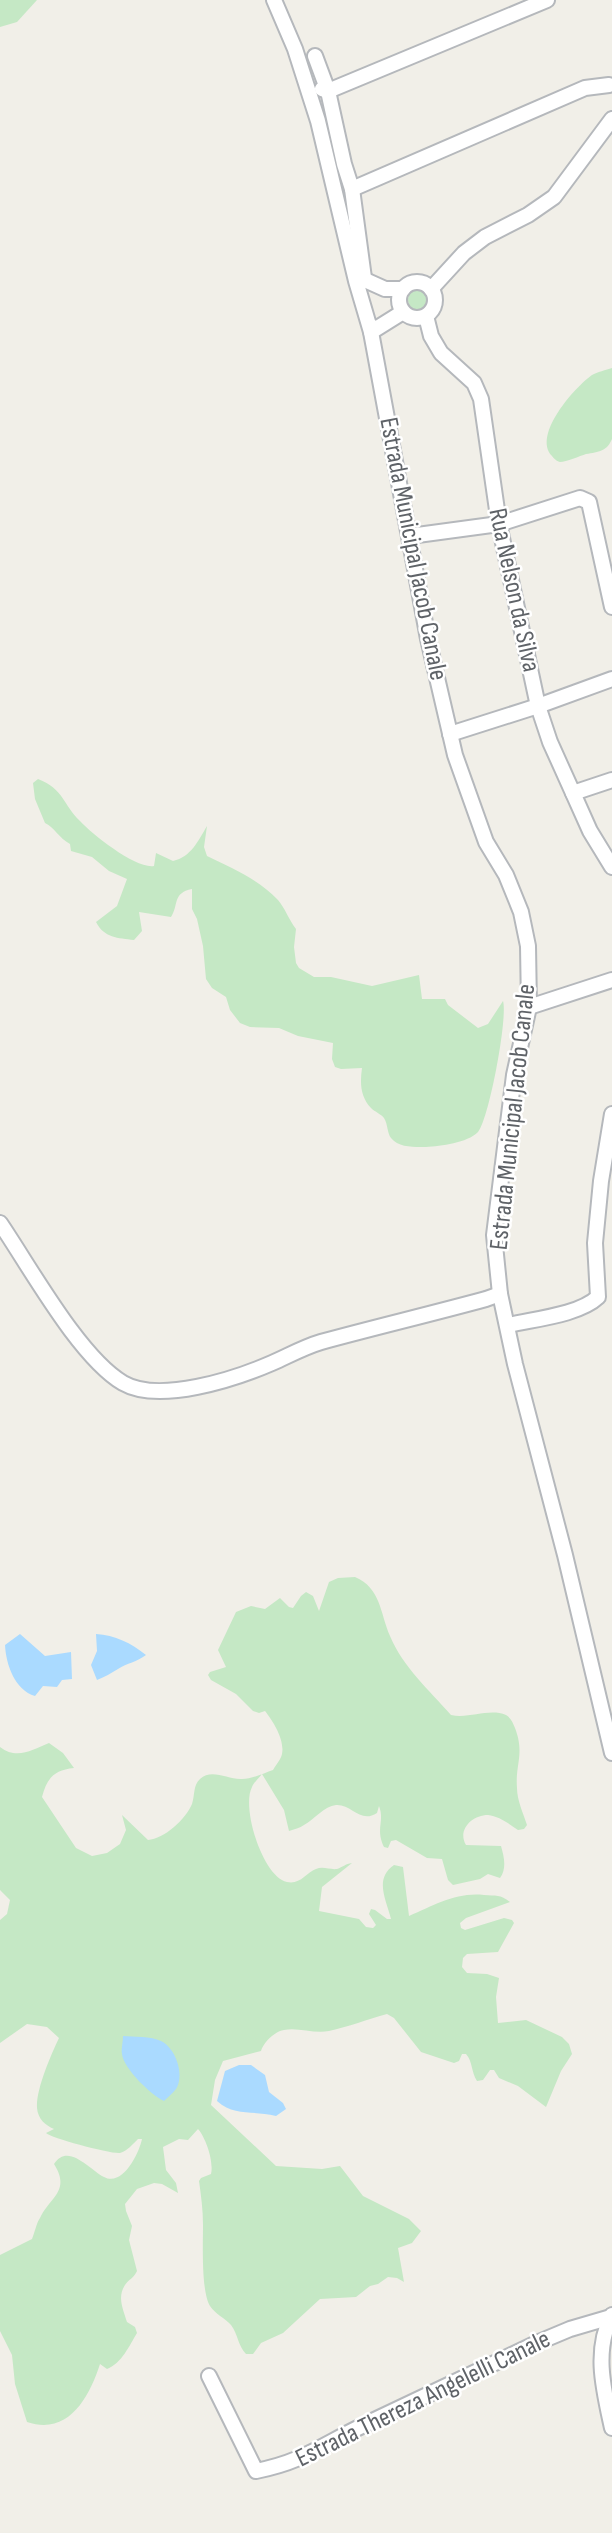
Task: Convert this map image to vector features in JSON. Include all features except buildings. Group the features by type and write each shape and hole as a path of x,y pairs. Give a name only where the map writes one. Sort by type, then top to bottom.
{"street":[{"name":"Estrada Municipal Jacob Canale","path":"274,0 295,49 331,168 356,281 372,332 428,639 455,755 486,842 506,875 522,912 528,946 529,1007 514,1076 494,1235 500,1294 612,1753"},
{"path":"306,84 328,91 547,0"},
{"path":"315,56 328,91 352,189 372,332 403,312"},
{"path":"352,189 584,88 611,85"},
{"path":"431,289 464,253 485,237 528,215 554,197 612,119"},
{"path":"365,280 384,289 403,289"},
{"path":"420,282 431,289 435,300 431,312 426,316 414,318 403,312 399,300 408,284 420,282"},
{"name":"Rua Nelson da Silva","path":"426,316 431,336 442,354 474,383 481,399 499,524 538,706 550,743 590,831 612,867"},
{"path":"410,536 499,524 580,498 589,502 612,607"},
{"path":"450,734 612,679"},
{"path":"573,793 612,780"},
{"path":"529,1007 612,980"},
{"path":"509,1325 577,1309 598,1297 595,1243 607,1179 612,1114"},
{"path":"0,1223 66,1323 98,1363 137,1390 176,1392 268,1365 317,1343 500,1294"},
{"path":"611,2316 605,2332 600,2372 612,2428"},
{"name":"Estrada Thereza Angelelli Canale","path":"209,2376 256,2471 283,2466 314,2453 353,2430 527,2347 611,2316"}],"green space":[{"path":"0,0 37,0 17,22 0,27"},
{"path":"419,289 427,292 430,300 427,308 419,311 411,308 408,300 411,292"},
{"path":"612,368 610,443 599,452 558,461 547,447 551,424 567,400 585,381 594,374"},
{"path":"38,779 58,792 86,827 115,850 146,866 154,866 156,853 173,861 185,856 207,826 204,847 207,856 253,880 278,900 296,929 296,963 299,968 314,977 331,977 372,986 419,975 422,999 445,999 448,1005 478,1028 488,1024 503,1001 503,1027 496,1068 487,1109 478,1132 461,1141 439,1146 412,1147 398,1144 390,1136 384,1118 371,1108 365,1099 361,1084 362,1068 335,1067 332,1059 333,1043 298,1036 279,1028 250,1027 240,1023 230,1010 226,997 212,988 206,979 203,946 192,909 192,889 181,893 171,917 139,912 142,931 134,940 122,939 103,931 96,922 117,906 127,879 109,871 92,857 71,851 70,844 45,823 35,799 33,783"},
{"path":"355,1577 375,1594 390,1636 402,1658 451,1715 499,1713 511,1719 520,1752 517,1793 527,1825 518,1830 488,1815 468,1824 463,1834 466,1845 501,1846 504,1870 500,1878 488,1874 480,1879 453,1885 448,1880 442,1859 427,1858 396,1840 391,1841 388,1848 384,1847 380,1835 379,1806 377,1813 366,1816 347,1807 332,1806 302,1826 289,1831 284,1810 262,1774 273,1770 281,1758 280,1737 265,1711 253,1711 236,1694 211,1680 208,1675 210,1672 226,1667 218,1650 236,1612 251,1606 265,1609 280,1598 293,1608 306,1592 313,1596 319,1611 329,1582 338,1578"},
{"path":"49,1743 63,1753 74,1768 52,1776 42,1797 76,1848 92,1856 107,1853 120,1844 126,1830 122,1815 148,1840 154,1839 174,1827 185,1816 200,1779 210,1774 242,1779 262,1774 252,1787 249,1810 262,1855 278,1877 287,1882 296,1882 316,1869 337,1869 352,1863 322,1887 319,1911 359,1919 366,1927 373,1928 376,1925 369,1914 371,1909 391,1919 383,1883 384,1877 394,1865 403,1867 409,1916 464,1895 498,1896 510,1902 466,1918 460,1923 465,1930 504,1918 514,1923 498,1952 467,1954 463,1958 462,1967 467,1973 499,1978 496,1997 498,2023 526,2020 562,2037 569,2044 572,2054 561,2071 546,2107 518,2086 499,2078 494,2070 490,2070 483,2080 477,2081 466,2054 462,2054 459,2061 454,2063 421,2052 394,2018 387,2014 329,2031 281,2031 264,2044 261,2051 223,2061 215,2080 211,2105 276,2166 322,2169 340,2166 363,2196 409,2219 421,2231 412,2243 398,2248 404,2282 388,2277 356,2297 320,2299 283,2333 261,2343 253,2354 246,2354 231,2325 210,2306 205,2290 203,2214 199,2181 211,2174 212,2169 209,2150 198,2129 188,2140 179,2139 163,2147 166,2170 176,2183 178,2193 162,2184 154,2183 137,2189 125,2204 132,2226 129,2240 137,2271 121,2294 127,2322 135,2327 137,2333 121,2358 112,2366 107,2369 100,2364 90,2389 75,2411 54,2424 27,2422 15,2384 12,2355 0,2331 0,2255 32,2239 39,2220 60,2187 59,2173 54,2164 60,2158 72,2157 111,2179 124,2173 129,2167 142,2139 138,2139 120,2153 81,2145 46,2133 54,2129 40,2118 37,2100 59,2038 47,2027 27,2024 0,2043 0,1920 7,1914 10,1900 0,1890 0,1747 18,1753"}],"water":[{"path":"20,1634 45,1656 71,1652 72,1679 62,1680 57,1687 43,1686 35,1696 22,1688 7,1661 5,1645"},
{"path":"96,1634 122,1640 146,1655 97,1680 91,1665 97,1651"},
{"path":"123,2036 157,2039 175,2056 179,2083 164,2101 146,2088 127,2067 122,2054"},
{"path":"239,2065 251,2065 265,2075 269,2092 283,2103 286,2109 276,2116 238,2111 217,2101 225,2071"}]}
